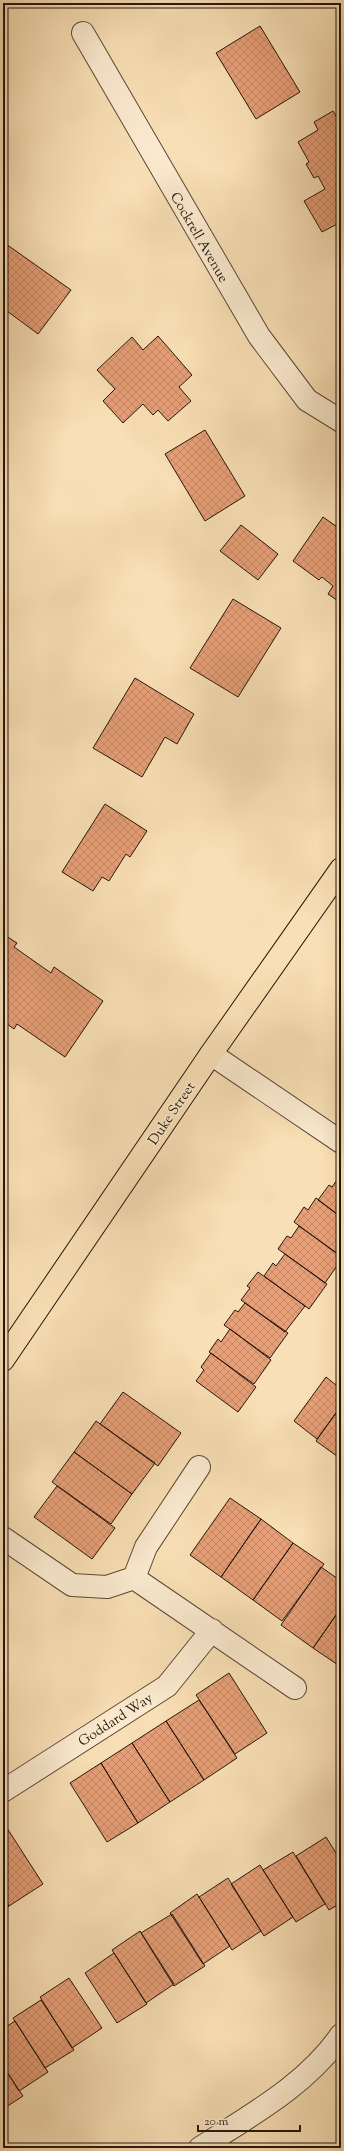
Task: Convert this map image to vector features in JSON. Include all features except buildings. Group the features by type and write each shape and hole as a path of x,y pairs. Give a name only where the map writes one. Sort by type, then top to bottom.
{"main road":[{"name":"Duke Street","path":"3,1360 211,1054 341,869"}],"street":[{"name":"Cockrell Avenue","path":"83,33 259,336 307,400 341,421"},
{"path":"211,1054 341,1142"},
{"path":"3,1538 72,1585 107,1588 134,1578 146,1547 199,1467"},
{"path":"134,1578 295,1688"},
{"name":"Goddard Way","path":"3,1791 167,1686 212,1630"},
{"path":"200,2148 281,2095 328,2052 341,2035"}]}
